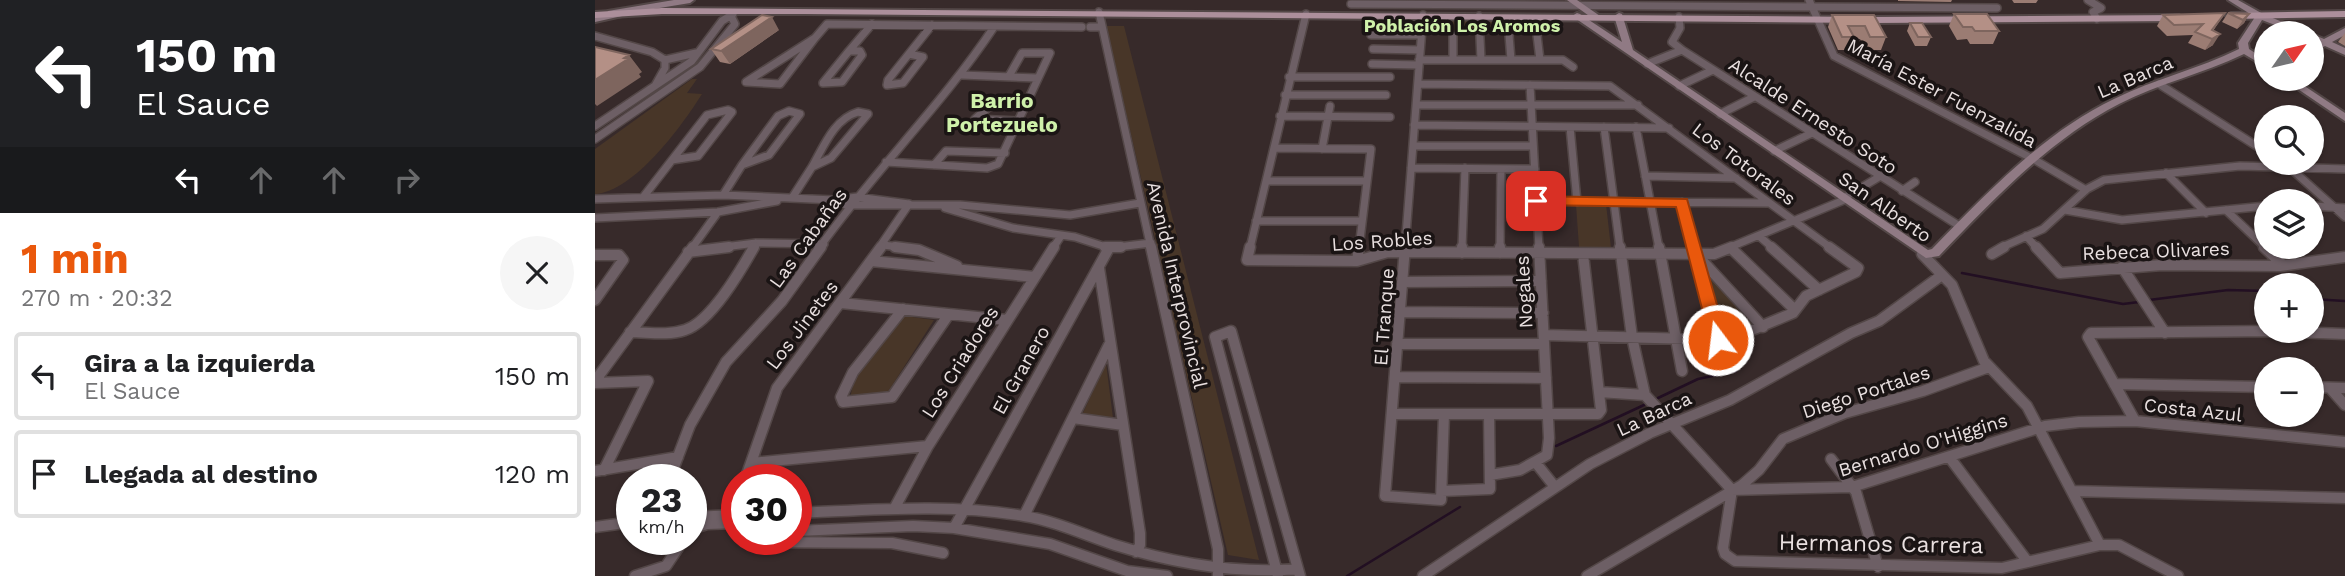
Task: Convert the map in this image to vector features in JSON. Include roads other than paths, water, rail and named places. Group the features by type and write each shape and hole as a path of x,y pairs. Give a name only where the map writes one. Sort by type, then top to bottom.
{"main road":[{"path":"596,17 630,11 1100,19 1234,19 1306,14 1479,16 1578,11 1595,16 1679,17 1730,8 1775,7"},
{"path":"1730,8 1761,17 1813,10 1972,14 2047,19 2192,17"},
{"path":"596,17 733,13"},
{"path":"2219,17 2345,14"}],"street":[{"path":"630,11 690,0"},
{"path":"1501,0 1508,5"},
{"name":"San Alberto","path":"1571,0 1578,11 1629,52 1922,254 1952,285 1978,352 2027,406 2100,545"},
{"path":"2088,0 2101,8 2093,12 2097,19"},
{"path":"2232,0 2273,21"},
{"path":"1351,4 1444,3 1578,11 1652,3 1730,8"},
{"path":"1775,7 1813,10"},
{"path":"1972,14 1997,8"},
{"name":"María Ester Fuenzalida","path":"1813,10 1834,56 2035,160 2086,190"},
{"path":"595,126 692,61 722,21 733,13 735,24 708,59 595,138"},
{"path":"1306,14 1256,221 1362,221"},
{"name":"El Tranque","path":"1423,15 1385,496 1442,496"},
{"path":"1479,16 1481,60"},
{"path":"1619,16 1629,52"},
{"path":"2254,56 2244,50 2243,43 2260,16"},
{"path":"1647,64 1682,50 1672,42 1680,27 1679,17"},
{"path":"815,38 746,82 780,84 827,24 1086,27 1100,19"},
{"name":"Avenida Interprovincial","path":"1100,19 1218,549 1218,571"},
{"path":"849,51 860,51 862,55 842,82 823,83 849,51 872,24"},
{"path":"909,54 923,57 903,83 887,85 888,80 932,25"},
{"name":"Las Cabañas","path":"675,464 690,425 720,372 741,344 782,301 850,205 962,75 994,27"},
{"path":"2325,43 2345,31"},
{"path":"1371,35 1421,35"},
{"path":"1453,35 1453,60"},
{"path":"1510,35 1511,60"},
{"path":"1537,35 1540,60"},
{"path":"595,36 652,52 665,60 686,57 700,50"},
{"path":"2325,43 2345,52"},
{"path":"1373,50 1420,58 1453,60 1563,60 1573,68"},
{"name":"Alcalde Ernesto Soto","path":"1682,50 1961,227"},
{"name":"La Barca","path":"1922,254 1935,253 2035,160 2089,116 2126,96 2244,50"},
{"path":"886,162 987,168 998,164 1050,53 1022,53 1009,76"},
{"path":"1372,64 1420,58"},
{"path":"654,88 665,68 665,60"},
{"path":"1679,86 1713,70"},
{"path":"962,75 1037,78"},
{"path":"1289,77 1390,77"},
{"path":"1417,84 1530,85"},
{"path":"2159,84 2254,144"},
{"name":"Los Totorales","path":"1530,85 1610,86 1639,105 1858,268 1856,272 1819,290"},
{"name":"Nogales","path":"1530,85 1549,415 1547,455"},
{"path":"2306,91 2345,118"},
{"path":"1285,95 1386,95"},
{"path":"1720,114 1753,97"},
{"path":"1019,121 975,119 983,106 1027,104"},
{"path":"626,105 638,110"},
{"path":"1416,105 1639,105"},
{"path":"1322,149 1330,106"},
{"path":"723,195 742,165 778,116 789,111 799,112 799,116 769,155 742,165"},
{"path":"595,218 718,212 792,198 812,167 845,116 855,111 868,114 831,158 812,167"},
{"path":"644,196 710,113 731,112 698,156 673,160"},
{"path":"1280,117 1390,117"},
{"path":"1414,125 1669,128"},
{"path":"1570,127 1577,202"},
{"path":"1604,127 1632,337 1645,396 1732,491"},
{"path":"1636,127 1682,371"},
{"path":"1775,151 1812,134"},
{"path":"1413,146 1533,146"},
{"path":"1274,148 1371,149 1357,261"},
{"path":"934,165 946,151 1005,153"},
{"path":"1992,254 2004,244 2040,231 2086,190 2104,180 2254,166"},
{"path":"1411,168 1535,169"},
{"path":"1462,253 1465,168"},
{"path":"2324,168 2343,170"},
{"path":"1500,253 1501,169"},
{"path":"2166,173 2206,213"},
{"path":"2300,175 2341,208 2345,217"},
{"path":"1645,176 1736,178"},
{"name":"Los Robles","path":"1256,221 1247,260 1357,261 1382,253 1719,253 1843,199 1879,177"},
{"path":"1266,181 1367,181"},
{"path":"1902,191 1915,182"},
{"path":"595,199 723,195 834,200 857,197 909,204 1081,214 1140,203"},
{"path":"834,200 850,205 909,204"},
{"path":"1536,201 1770,203"},
{"path":"1682,202 1724,364"},
{"name":"Los Jinetes","path":"751,463 776,388 841,303 909,204"},
{"path":"940,206 1013,228 1109,248 1151,243"},
{"path":"2065,210 2122,220 2254,207"},
{"path":"2227,210 2283,265"},
{"path":"595,382 718,212"},
{"name":"Los Criadores","path":"894,509 928,446 1061,236"},
{"path":"1397,344 1592,336 1728,340 1793,313 1801,300 1819,290 1759,236"},
{"name":"Rebeca Olivares","path":"2025,236 2060,273 2122,267 2283,265 2345,257"},
{"path":"688,253 756,243 824,244"},
{"path":"631,332 683,330 695,325 733,279 756,243"},
{"path":"883,244 919,250 965,269"},
{"name":"El Granero","path":"954,528 1109,248"},
{"path":"1731,248 1794,309"},
{"path":"1392,414 1598,414 1601,410 1583,254"},
{"path":"1696,254 1763,327"},
{"path":"595,255 622,257 621,264 595,300"},
{"path":"871,261 1035,277"},
{"path":"2122,267 2165,333"},
{"path":"1099,268 1140,533 1140,545 1136,552"},
{"name":"La Barca","path":"1423,576 1590,464 1670,424 1730,400 1851,332 1879,321 1942,275"},
{"path":"1402,282 1541,281"},
{"path":"1083,296 1103,295"},
{"path":"841,303 1007,320"},
{"path":"902,309 853,372 841,397 843,402 884,400 892,397 949,314"},
{"path":"1400,312 1542,313"},
{"path":"812,512 964,509 1024,516 1062,525 1136,552 1218,571 1277,575 1299,572 1231,331 1215,337 1277,575"},
{"path":"2135,422 2088,337 2095,332 2270,331 2345,334"},
{"path":"1024,516 1110,344"},
{"name":"Diego Portales","path":"1587,576 1732,491 1753,476 1783,439 1845,413 1923,391 1989,367"},
{"path":"1395,377 1546,378"},
{"path":"595,382 648,381 599,470"},
{"path":"2114,384 2254,387"},
{"path":"2324,388 2345,388"},
{"path":"2330,388 2345,405"},
{"path":"1599,392 1645,396"},
{"path":"1444,414 1442,496 1490,489 1489,415"},
{"path":"1073,418 1122,425"},
{"name":"Costa Azul","path":"2039,429 2079,422 2135,422 2345,442"},
{"name":"Bernardo O'Higgins","path":"1732,491 1836,490 1852,487 2039,429"},
{"path":"751,463 928,446"},
{"path":"1490,475 1516,473 1547,455"},
{"path":"599,470 678,457"},
{"path":"1950,458 2027,561"},
{"path":"1831,459 1852,487 1878,567"},
{"path":"1536,463 1555,487"},
{"name":"Hermanos Carrera","path":"1732,491 1723,544 1729,558 1878,567 2002,568 2100,545"},
{"path":"2072,491 2345,498"},
{"path":"595,527 616,524"},
{"path":"812,530 913,526 954,528 1050,544 1127,571 1167,576"},
{"path":"812,542 892,543 943,553"},
{"path":"2100,545 2119,545 2133,550 2178,576"},
{"path":"635,576 671,565 676,555"}],"waterway":[{"path":"1962,273 2123,304 2139,302"},
{"path":"2149,300 2228,290 2254,291"},
{"path":"2324,300 2345,301"},
{"path":"1658,398 1698,379 1736,371"},
{"path":"1556,446 1644,405"},
{"path":"1347,576 1460,507"}],"district":[{"name":"Población Los Aromos","path":"1462,25"},
{"name":"Barrio Portezuelo","path":"1002,112"}]}
